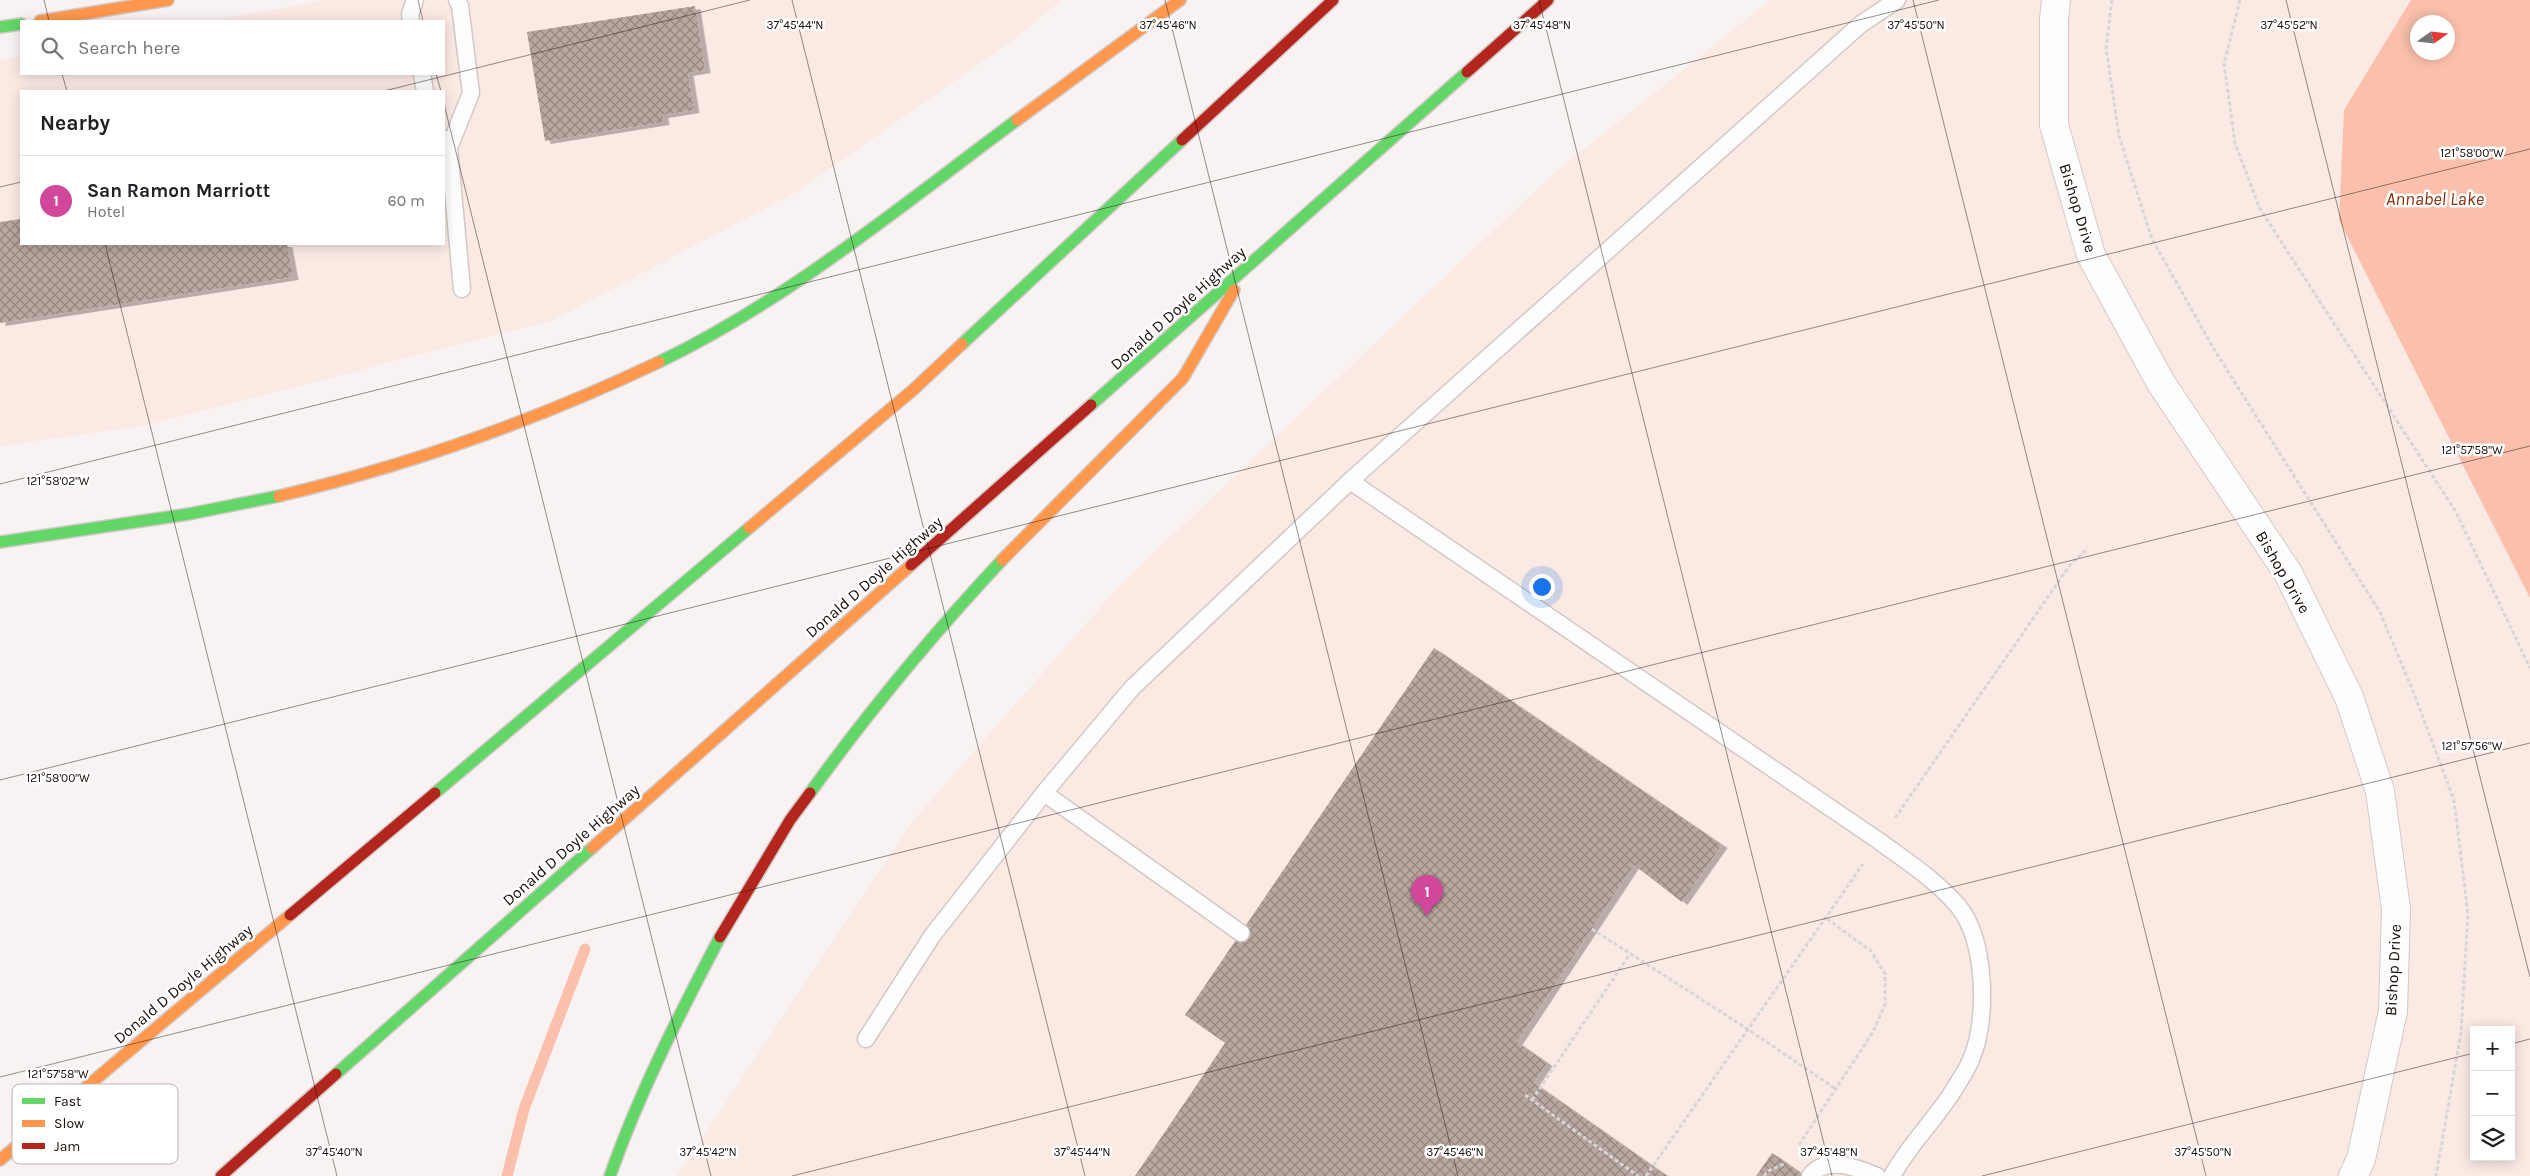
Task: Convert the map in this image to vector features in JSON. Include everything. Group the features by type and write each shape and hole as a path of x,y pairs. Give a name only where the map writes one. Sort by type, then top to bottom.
{"main road":[{"path":"46,20 168,0"},
{"path":"0,542 194,513 300,491 396,464 494,432 594,392 671,356 762,304 849,244 1180,0"},
{"name":"Donald D Doyle Highway","path":"90,1084 914,390 1333,0"},
{"name":"Donald D Doyle Highway","path":"221,1176 1548,0"},
{"path":"0,27 20,24"},
{"path":"610,1176 630,1119 679,1015 731,916 790,820 855,730 935,632 1022,538 1183,378 1246,269"},
{"name":"Donald D Doyle Highway","path":"0,1160 12,1150"}],"street":[{"name":"Bishop Drive","path":"2056,0 2054,20 2054,125 2091,255 2162,383 2288,573 2349,697 2380,791 2396,909 2394,1011 2361,1158 2353,1176"}],"lane":[{"path":"412,20 410,14 415,0"},
{"path":"456,0 460,6 471,93 446,142 462,289"},
{"path":"866,1039 932,936 1044,793 1132,688 1350,481 1854,30 1897,0"},
{"path":"422,75 425,90"},
{"path":"1350,481 1880,841 1935,883 1959,907 1970,926 1983,974 1980,1020 1973,1056 1938,1114 1906,1151 1892,1176"},
{"path":"1044,793 1241,933"},
{"path":"1810,1176 1814,1171 1830,1165 1851,1165 1877,1176"}],"path":[{"path":"2240,0 2224,64 2235,143 2260,208 2456,512 2530,668"},
{"path":"1799,1146 1873,1032 1885,1005 1885,974 1871,951 1826,918"},
{"path":"1592,929 1836,1089"},
{"path":"1532,1100 1630,954"},
{"path":"1525,1095 1638,1176"},
{"path":"1764,1176 1768,1171 1788,1162"}],"shaded area":[{"path":"327,0 1062,0 1009,43 798,191 553,320 148,425 0,446 0,60 20,56 20,75 445,75 445,20 217,20"},
{"path":"1770,0 2530,0 2530,1176 677,1176 912,822 1121,584 1553,174"}],"water":[{"name":"Annabel Lake","path":"2411,0 2530,0 2530,598 2339,220 2344,110"}],"building":[{"path":"695,6 705,70 688,73 694,110 663,115 664,122 545,141 527,32"},
{"path":"20,219 20,245 287,245 293,277 0,323 0,222"},
{"path":"1434,648 1722,845 1682,902 1634,865 1517,1042 1547,1063 1534,1083 1667,1176 1135,1176 1225,1043 1185,1015"},
{"path":"1772,1153 1805,1176 1756,1176"}],"waterway":[{"path":"507,1176 524,1109 585,949"}],"traffic: fast":[{"path":"0,27 20,24"},
{"path":"1091,405 1467,72"},
{"path":"659,362 707,337 799,281 887,218 1017,120"},
{"path":"962,344 1182,140"},
{"path":"0,542 189,514 279,496"},
{"path":"435,793 749,528"},
{"path":"810,793 855,732 902,674 1002,560"},
{"path":"336,1074 592,848"},
{"path":"610,1176 647,1084 720,937"}],"traffic: slow":[{"path":"46,20 168,0"},
{"path":"1017,120 1180,0"},
{"path":"1002,560 1183,378 1234,290"},
{"path":"749,528 913,390 962,344"},
{"path":"279,496 376,470 472,439 567,403 659,362"},
{"path":"592,848 911,565"},
{"path":"90,1084 290,915"},
{"path":"0,1160 12,1150"}],"traffic: jam":[{"path":"1182,140 1333,0"},
{"path":"1467,72 1548,0"},
{"path":"911,565 1091,405"},
{"path":"290,915 435,793"},
{"path":"720,937 790,820 810,793"},
{"path":"221,1176 336,1074"}],"place":[{"name":"San Ramon Marriott","path":"1427,916"}]}
